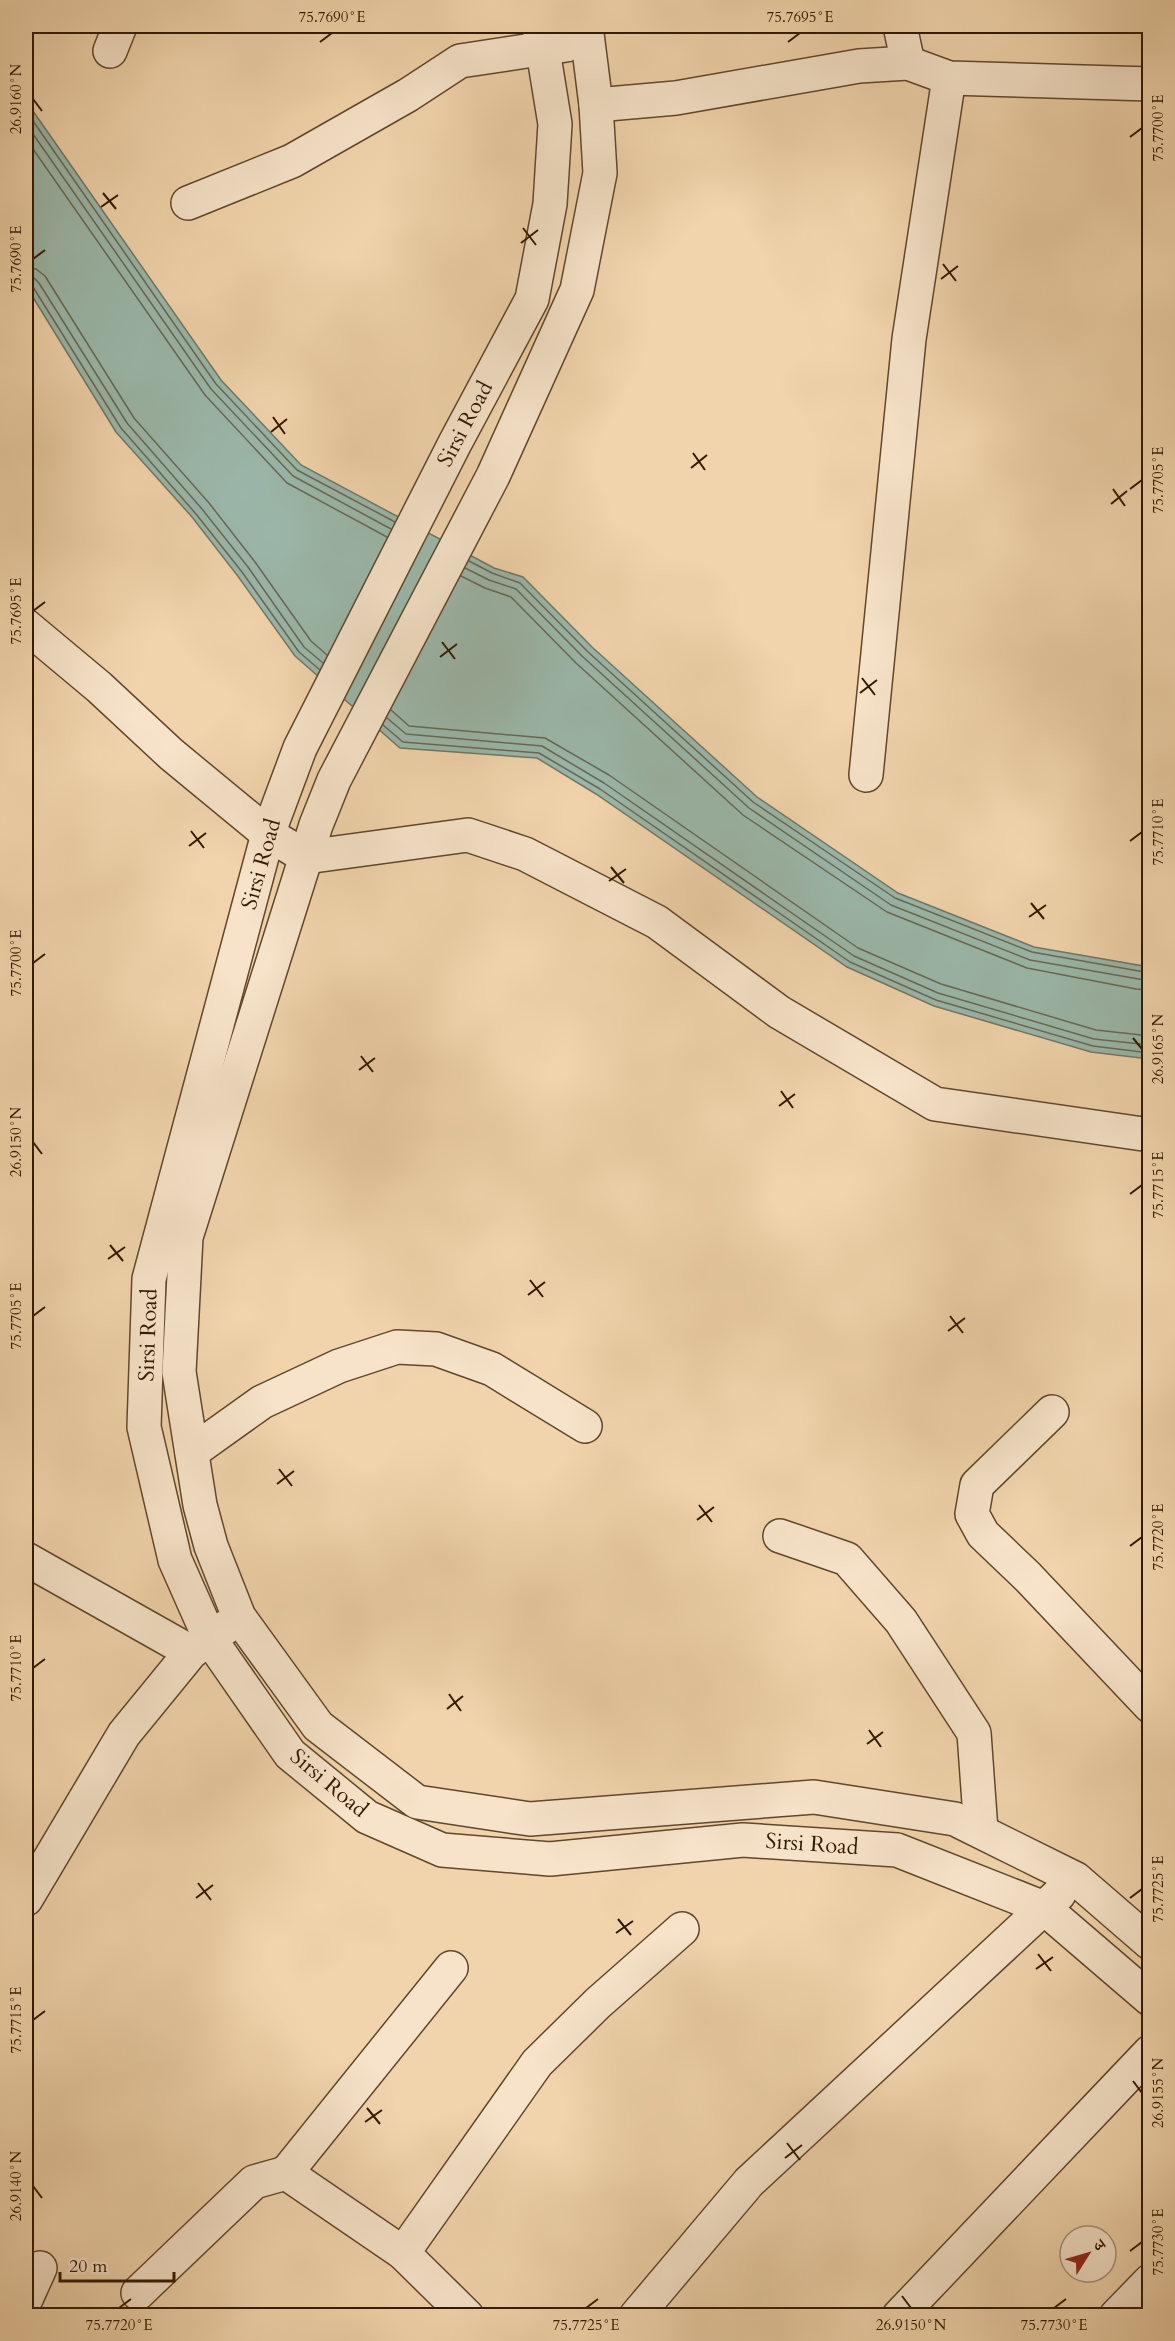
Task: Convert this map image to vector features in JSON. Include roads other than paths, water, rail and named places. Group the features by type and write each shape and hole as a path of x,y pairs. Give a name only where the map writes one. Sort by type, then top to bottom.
{"street":[{"path":"900,26 908,63"},
{"path":"188,203 292,161 408,95 460,61 541,37 587,33"},
{"name":"Sirsi Road","path":"587,33 596,105 600,173 577,290 493,476 334,780 306,856 186,1237 179,1372 200,1505 212,1546 239,1617 318,1726 417,1802 530,1819 814,1797 955,1819 1076,1879 1149,1943"},
{"name":"Sirsi Road","path":"541,37 555,124 550,204 532,299 455,443 300,748 268,834 149,1279 144,1427 176,1560 200,1645 290,1754 367,1817 442,1851 550,1859 742,1840 897,1850 1044,1908 1149,1999"},
{"path":"596,105 676,98 859,66 908,63 948,78 1149,84"},
{"path":"866,775 909,339 948,78"},
{"path":"26,626 99,687 171,754 268,834 306,856 468,836 525,854 657,922 779,1012 935,1104 1149,1135"},
{"path":"192,1452 262,1402 339,1366 397,1347 436,1349 492,1370 585,1426"},
{"path":"1052,1412 977,1485 972,1514 983,1534 1028,1577 1149,1706"},
{"path":"780,1536 847,1559 901,1620 974,1733 981,1831"},
{"path":"26,1559 200,1645"},
{"path":"26,1899 124,1734 200,1645 239,1617"},
{"path":"636,2316 749,2182 1076,1879"},
{"path":"403,2253 537,2063 598,2003 682,1929"},
{"path":"138,2293 254,2182 286,2173 451,1968"},
{"path":"899,2316 1149,2052"},
{"path":"286,2173 403,2253 467,2316"},
{"path":"26,2299 40,2268"},
{"path":"1116,2316 1149,2281"}],"water":[{"path":"26,101 221,380 301,465 494,568 523,577 592,647 757,797 898,893 1034,947 1149,967 1149,1059 1091,1052 934,1006 847,967 596,794 537,758 400,748 295,656 192,517 116,432 26,286"}]}
